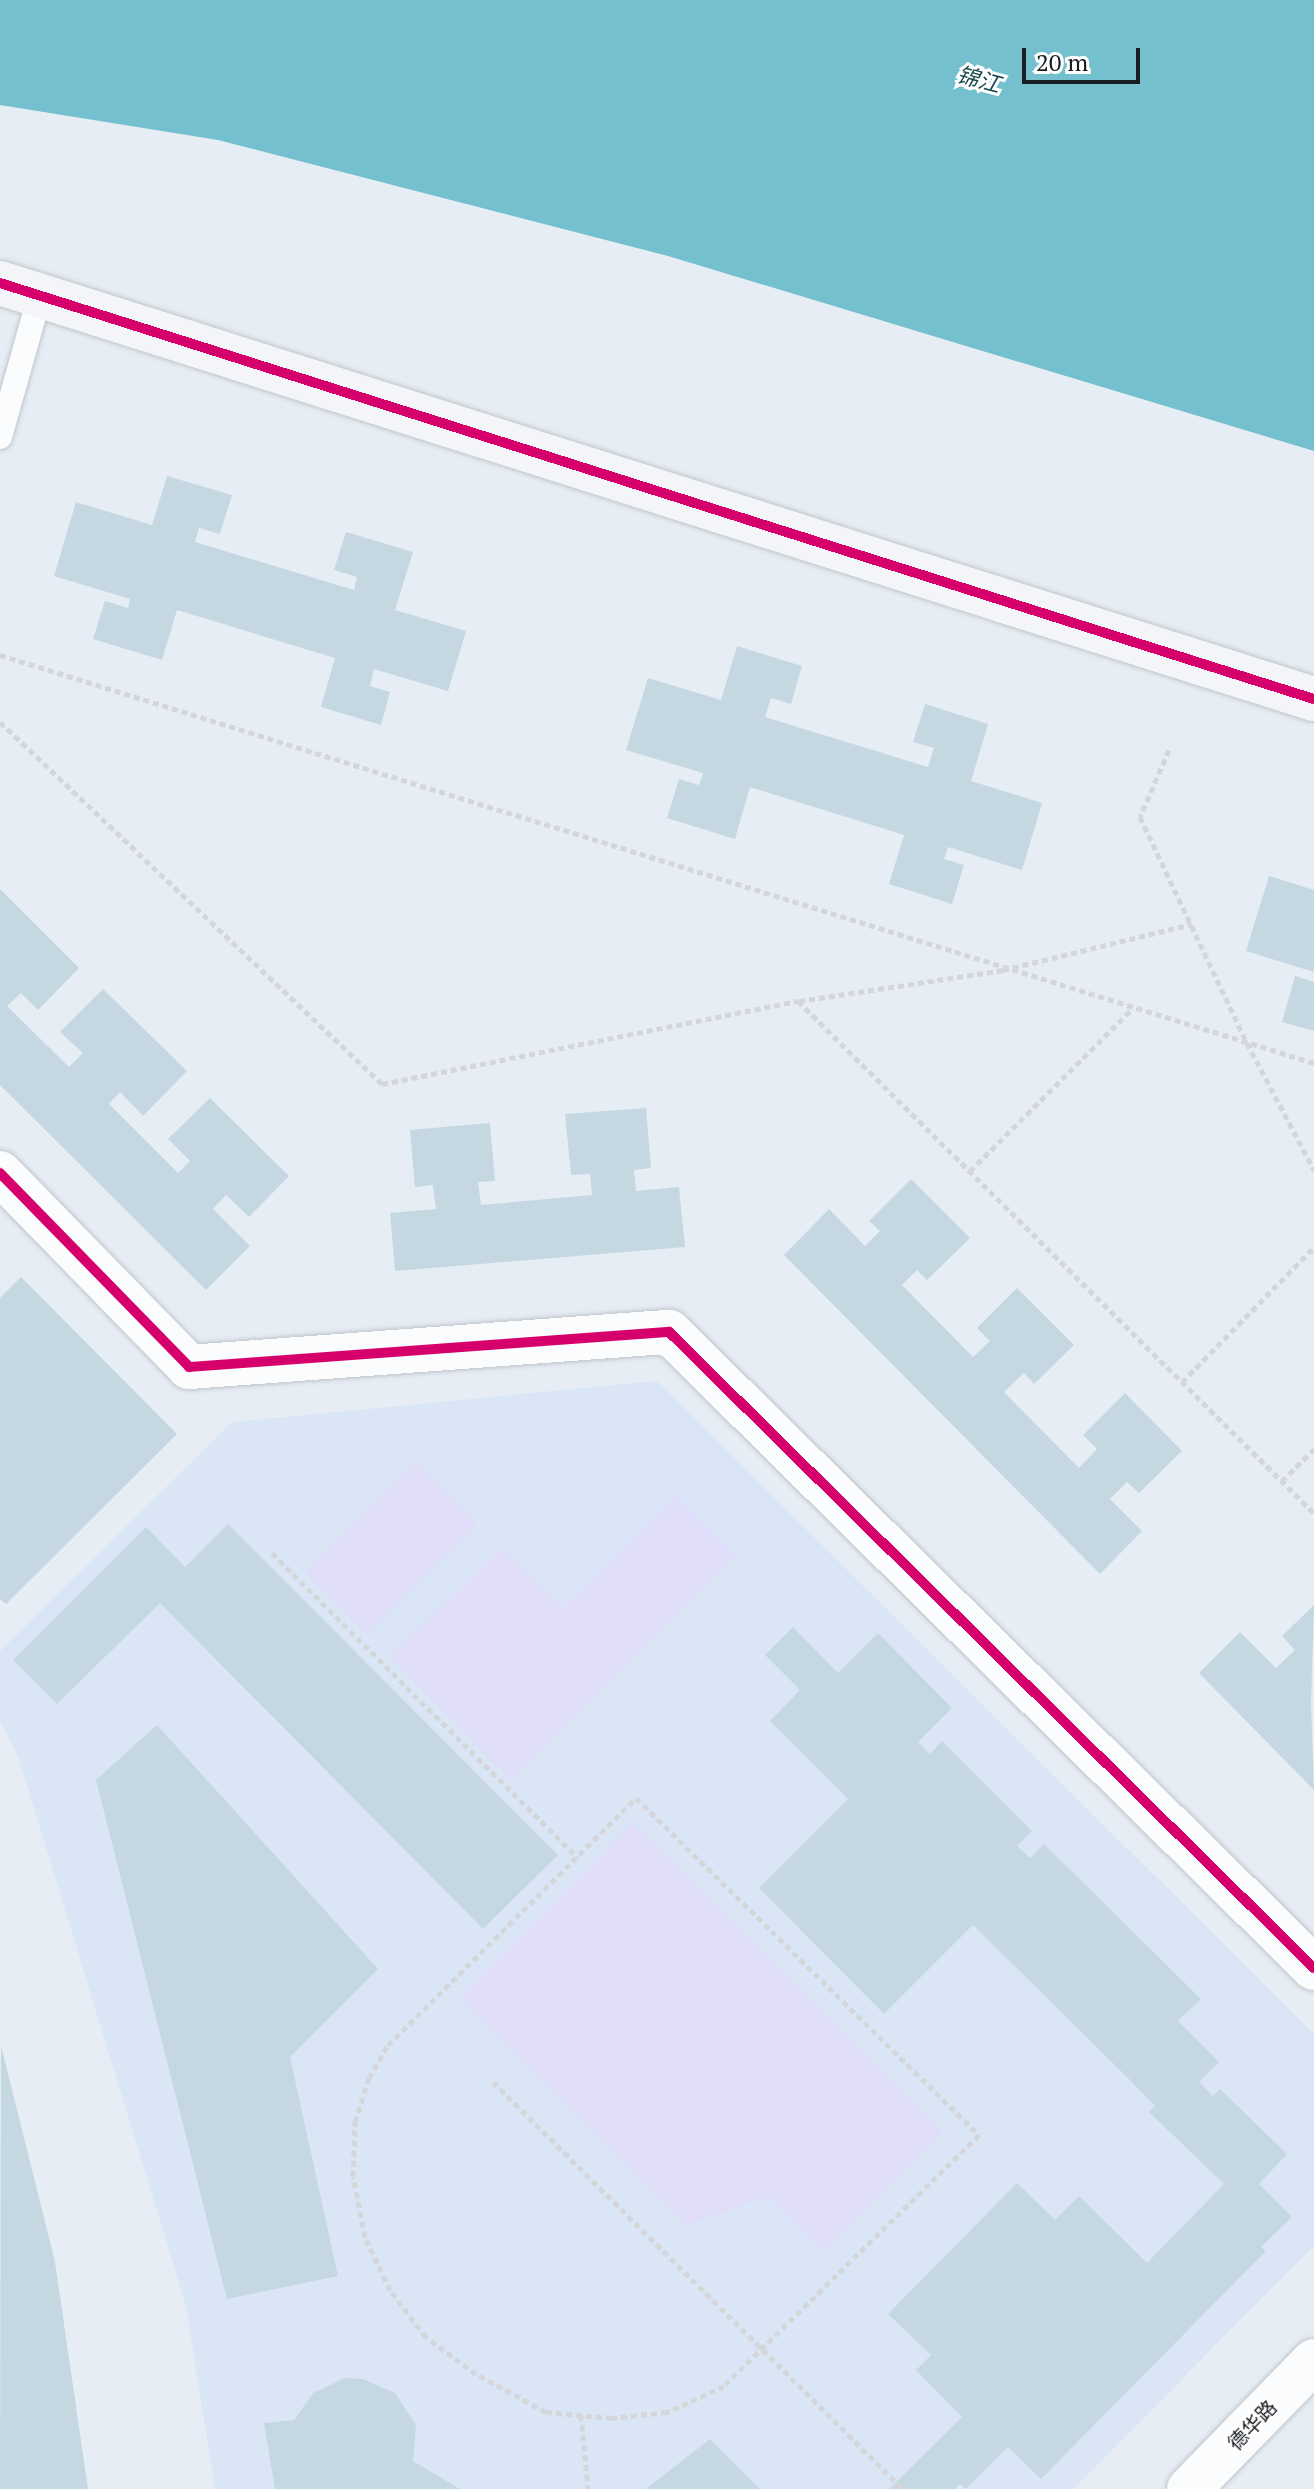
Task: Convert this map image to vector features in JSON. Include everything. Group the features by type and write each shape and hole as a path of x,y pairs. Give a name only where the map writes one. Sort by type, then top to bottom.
{"street":[{"path":"20,289 1314,699"},
{"path":"0,1173 189,1367 669,1332 1314,1968"},
{"name":"德华路","path":"1189,2489 1314,2361"}],"lane":[{"path":"0,437 20,289"}],"path":[{"path":"0,655 1003,970 1314,1063"},
{"path":"0,722 382,1084 798,1001 1003,970 1191,924"},
{"path":"1169,750 1140,817 1247,1043 1314,1170"},
{"path":"798,1001 1314,1513"},
{"path":"970,1171 1132,1009"},
{"path":"1182,1382 1314,1247"},
{"path":"1282,1481 1314,1449"},
{"path":"272,1553 577,1857"},
{"path":"636,1798 979,2135 763,2349 724,2386 667,2412 581,2415 546,2412 476,2374 426,2337 390,2290 365,2237 353,2176 355,2122 369,2078 388,2045 636,1798"},
{"path":"493,2082 903,2489"},
{"path":"581,2415 588,2489"}],"shaded area":[{"path":"657,1381 1314,2034 1314,2246 1073,2489 215,2489 186,2306 19,1759 0,1721 0,1651 232,1422"},
{"path":"416,1462 477,1524 366,1634 305,1572"},
{"path":"676,1494 737,1556 511,1780 390,1657 501,1548 562,1608"},
{"path":"633,1823 943,2132 822,2252 767,2197 687,2225 460,1997"}],"water":[{"name":"锦江","path":"0,0 1314,0 1314,451 668,256 218,140 0,105"}],"building":[{"path":"167,476 232,495 220,534 199,528 195,542 354,590 357,577 334,570 346,532 413,552 395,610 466,631 448,691 374,669 370,686 390,692 381,725 321,707 335,658 177,610 162,660 93,639 105,601 128,608 130,599 54,576 76,502 152,525"},
{"path":"737,646 802,666 791,704 771,698 765,717 928,767 934,748 913,742 925,704 988,724 971,781 1042,803 1022,870 948,847 944,859 964,865 952,904 889,884 904,835 750,787 735,839 667,818 679,779 699,785 703,773 626,750 648,678 721,700"},
{"path":"1269,876 1314,890 1314,972 1246,951"},
{"path":"0,889 79,968 38,1010 21,993 7,1006 69,1067 83,1053 60,1032 103,989 187,1071 143,1116 120,1092 109,1104 178,1173 190,1161 168,1139 210,1098 289,1176 249,1217 226,1195 213,1209 250,1246 206,1290 0,1085"},
{"path":"1295,976 1314,982 1314,1031 1282,1022"},
{"path":"646,1108 651,1168 634,1170 636,1191 679,1187 685,1247 395,1271 390,1213 436,1209 433,1185 415,1187 410,1130 490,1123 495,1181 478,1182 481,1205 592,1195 590,1174 571,1175 565,1114"},
{"path":"911,1179 970,1238 927,1280 917,1270 902,1285 973,1357 990,1341 977,1328 1017,1288 1074,1345 1034,1384 1024,1373 1004,1392 1079,1468 1097,1449 1083,1435 1125,1393 1182,1451 1139,1493 1127,1482 1110,1499 1142,1531 1100,1574 784,1255 829,1209 865,1246 880,1231 869,1221"},
{"path":"21,1277 177,1434 6,1604 0,1599 0,1298"},
{"path":"228,1524 558,1855 483,1929 160,1603 57,1704 13,1660 146,1527 185,1567"},
{"path":"1314,1605 1311,1702 1314,1790 1199,1673 1240,1632 1276,1668 1295,1650 1282,1636"},
{"path":"793,1627 838,1673 878,1633 952,1708 918,1742 930,1754 942,1741 1032,1831 1017,1846 1030,1858 1044,1844 1201,1999 1178,2021 1219,2062 1199,2082 1213,2096 1220,2089 1287,2154 1259,2184 1292,2217 1261,2247 1266,2251 1041,2479 1008,2447 966,2489 960,2484 955,2489 889,2489 962,2417 916,2370 931,2355 888,2314 1017,2183 1055,2220 1079,2196 1147,2263 1224,2184 1149,2112 1155,2106 1129,2079 973,1925 884,2014 759,1888 848,1799 770,1721 800,1690 765,1655"},
{"path":"157,1725 378,1969 290,2057 338,2276 227,2299 96,1780"},
{"path":"1,2046 55,2262 88,2489 0,2489"},
{"path":"345,2378 363,2379 395,2393 416,2425 413,2461 460,2489 275,2489 264,2423 294,2420 313,2393"},
{"path":"710,2439 760,2489 646,2489"}],"cycle path":[{"path":"0,283 1314,699"},
{"path":"0,1173 189,1367 669,1332 1314,1968"}]}
